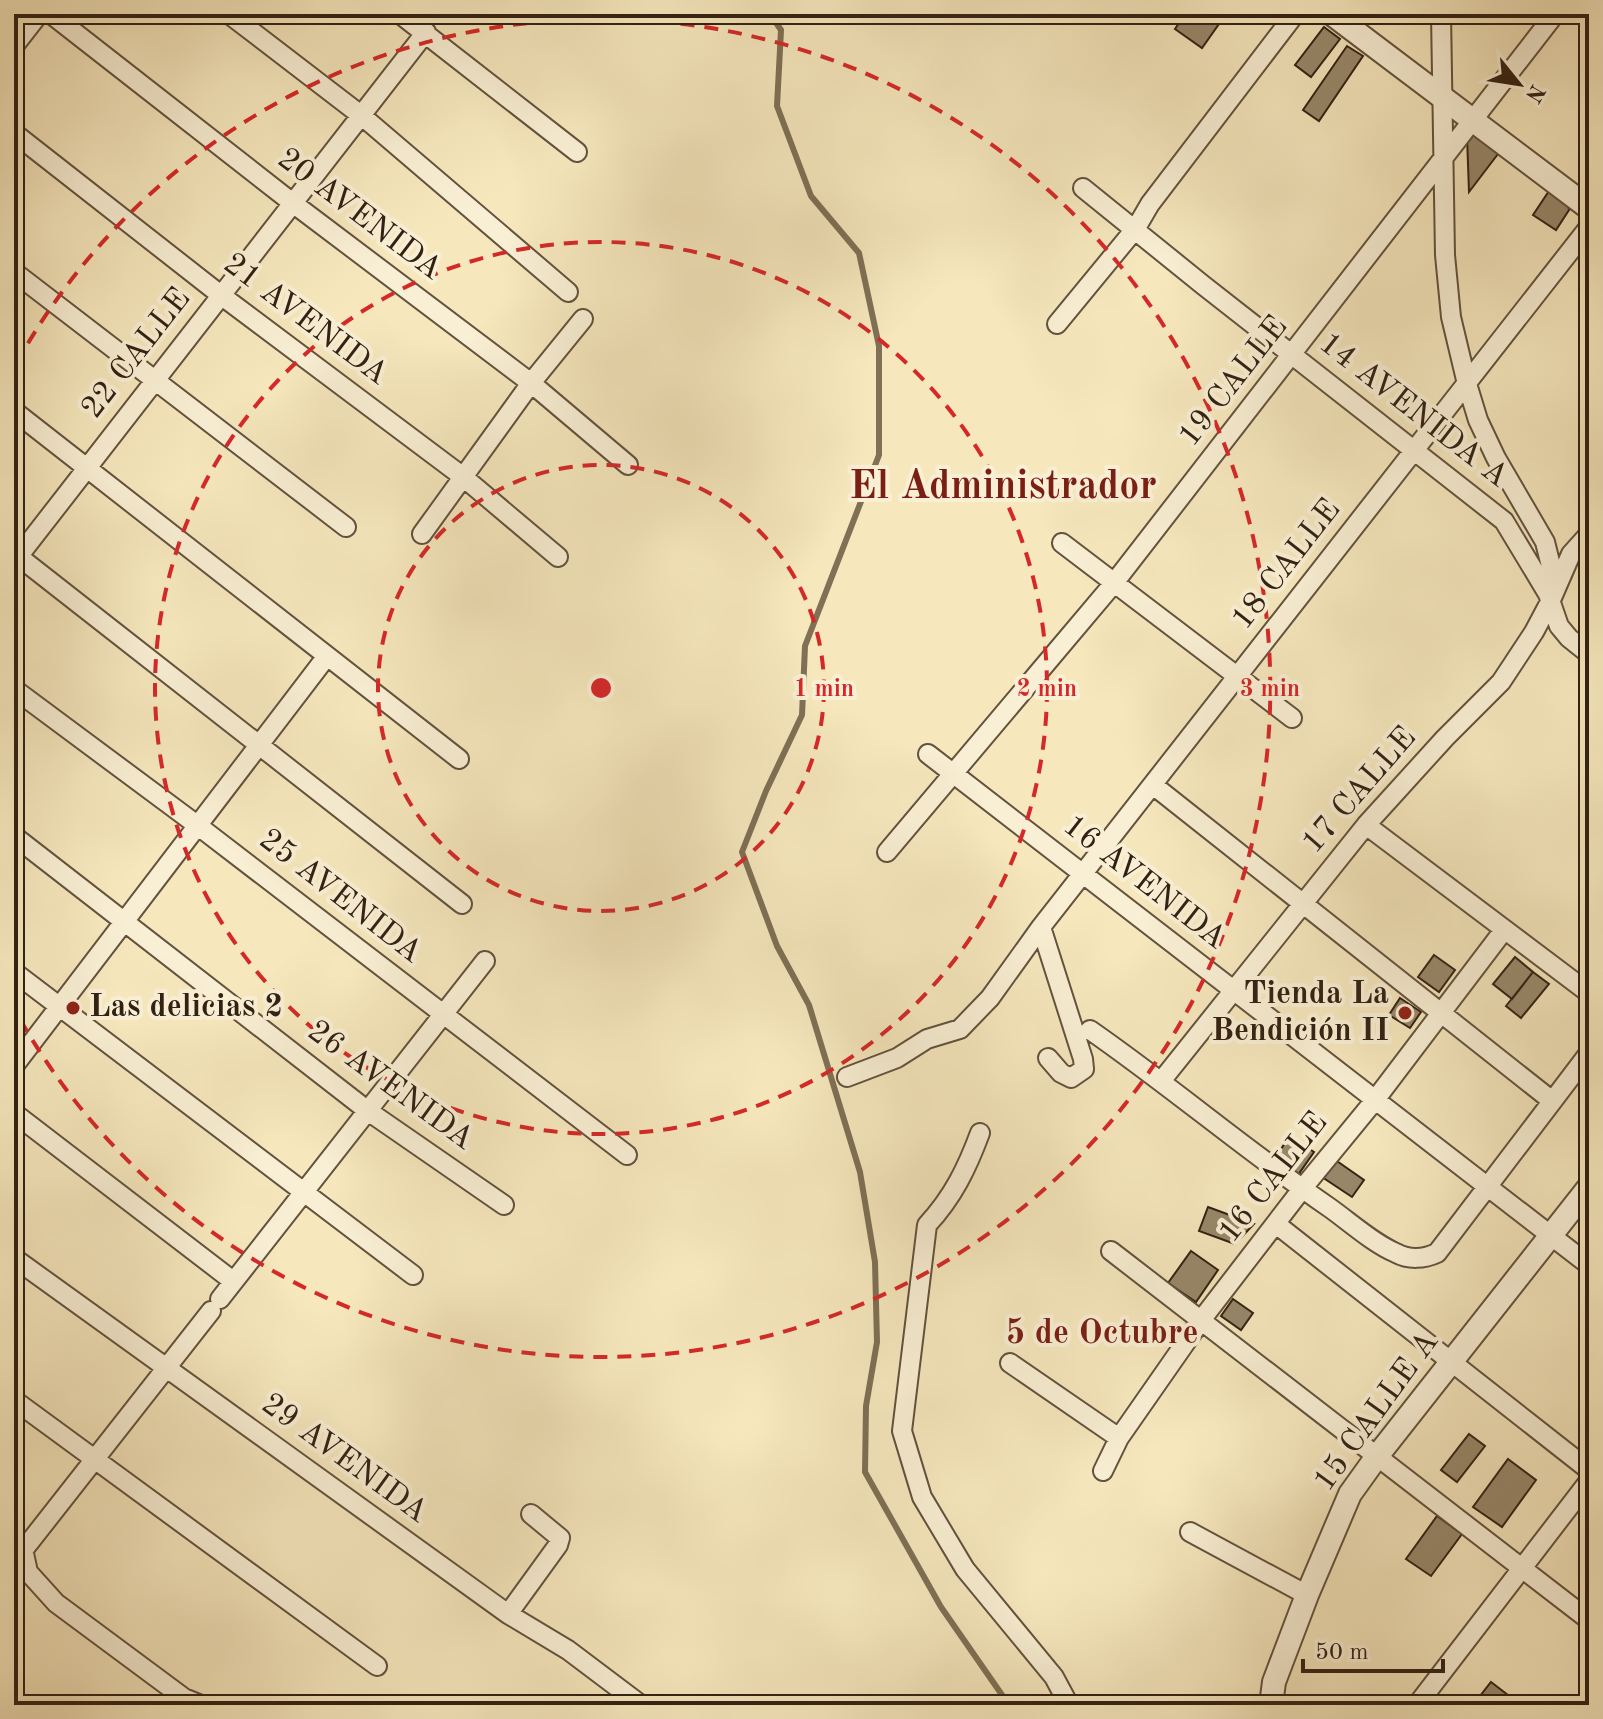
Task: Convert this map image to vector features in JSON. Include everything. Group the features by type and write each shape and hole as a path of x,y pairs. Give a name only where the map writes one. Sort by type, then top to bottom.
{"street":[{"path":"14,46 39,14"},
{"name":"20 AVENIDA","path":"51,14 294,204 531,383 628,465"},
{"path":"229,14 362,116 568,292"},
{"path":"400,14 577,152"},
{"path":"1057,324 1136,228 1150,204 1295,14"},
{"path":"1332,14 1589,208"},
{"path":"1441,14 1445,255 1451,317 1478,420 1496,458 1545,542 1551,566 1550,597"},
{"name":"19 CALLE","path":"887,852 1114,583 1555,14"},
{"name":"22 CALLE","path":"15,557 426,32"},
{"name":"21 AVENIDA","path":"14,133 222,296 462,476 558,557"},
{"name":"14 AVENIDA A","path":"1083,188 1504,521 1550,597 1559,626 1589,654"},
{"name":"18 CALLE","path":"847,1077 897,1058 927,1039 960,1029 990,998 1041,927 1589,227"},
{"path":"14,272 346,527"},
{"path":"422,534 531,383 583,319"},
{"path":"14,411 459,759"},
{"name":"17 CALLE","path":"1162,1080 1366,825 1501,682 1571,554 1589,534"},
{"path":"1062,543 1292,718"},
{"path":"15,557 462,904"},
{"path":"14,1066 327,656"},
{"name":"25 AVENIDA","path":"14,689 197,825 627,1155"},
{"name":"16 AVENIDA","path":"928,754 1589,1265"},
{"path":"1153,785 1551,1100"},
{"path":"1366,825 1589,993"},
{"name":"26 AVENIDA","path":"14,836 368,1111 504,1205"},
{"path":"1041,927 1084,1069 1071,1078 1061,1073 1048,1058"},
{"name":"16 CALLE","path":"1103,1471 1119,1438 1202,1319 1504,930"},
{"path":"201,1705 184,1698 56,1603 28,1572 17,1551 93,1460 485,961"},
{"path":"14,972 413,1275"},
{"path":"1090,1030 1162,1080 1302,1189 1397,1254 1417,1259 1437,1253 1589,1053"},
{"path":"14,1113 233,1281"},
{"path":"980,1133 960,1181 947,1203 927,1225 902,1431 922,1497 958,1557 1054,1677 1069,1705"},
{"name":"15 CALLE A","path":"1271,1705 1274,1682 1350,1494 1589,1187"},
{"path":"1276,1224 1589,1470"},
{"path":"1111,1251 1589,1620"},
{"name":"29 AVENIDA","path":"14,1258 508,1614 568,1650 641,1705"},
{"path":"1010,1363 1119,1438"},
{"path":"14,1400 377,1666"},
{"path":"1417,1705 1589,1481"},
{"path":"508,1614 560,1538 531,1514"},
{"path":"1190,1532 1307,1595"}],"building":[{"path":"1185,14 1226,14 1202,48 1175,29"},
{"path":"1324,27 1340,39 1311,77 1295,65"},
{"path":"1347,46 1363,56 1319,121 1303,110"},
{"path":"1482,135 1501,150 1469,192 1467,136"},
{"path":"1551,188 1567,199 1569,210 1556,230 1533,215"},
{"path":"1434,955 1455,970 1439,992 1418,977"},
{"path":"1515,957 1533,972 1512,999 1493,984"},
{"path":"1533,972 1549,984 1521,1018 1506,1006"},
{"name":"Tienda La Bendición II","path":"1400,998 1421,1012 1410,1028 1389,1015"},
{"path":"1290,1136 1314,1152 1298,1175 1274,1159"},
{"path":"1334,1159 1364,1180 1352,1197 1322,1177"},
{"path":"1208,1207 1254,1224 1235,1244 1199,1231"},
{"path":"1191,1251 1218,1270 1196,1302 1168,1283"},
{"path":"1233,1299 1253,1313 1241,1330 1221,1316"},
{"path":"1469,1434 1485,1446 1457,1482 1441,1470"},
{"path":"1508,1459 1536,1480 1502,1527 1473,1507"},
{"path":"1437,1516 1462,1534 1431,1576 1406,1559"},
{"path":"1491,1682 1521,1705 1473,1705"}],"waterway":[{"path":"770,14 781,30 777,106 811,196 859,253 879,346 879,455 805,646 802,715 766,791 742,852 777,946 809,1005 860,1172 875,1262 877,1342 866,1406 865,1472 941,1607 1009,1705"}],"place":[{"name":"Las delicias 2","path":"73,1008"},
{"name":"Tienda La Bendición II","path":"1405,1013"}],"district":[{"name":"El Administrador","path":"1003,488"},
{"name":"5 de Octubre","path":"1102,1334"}]}
